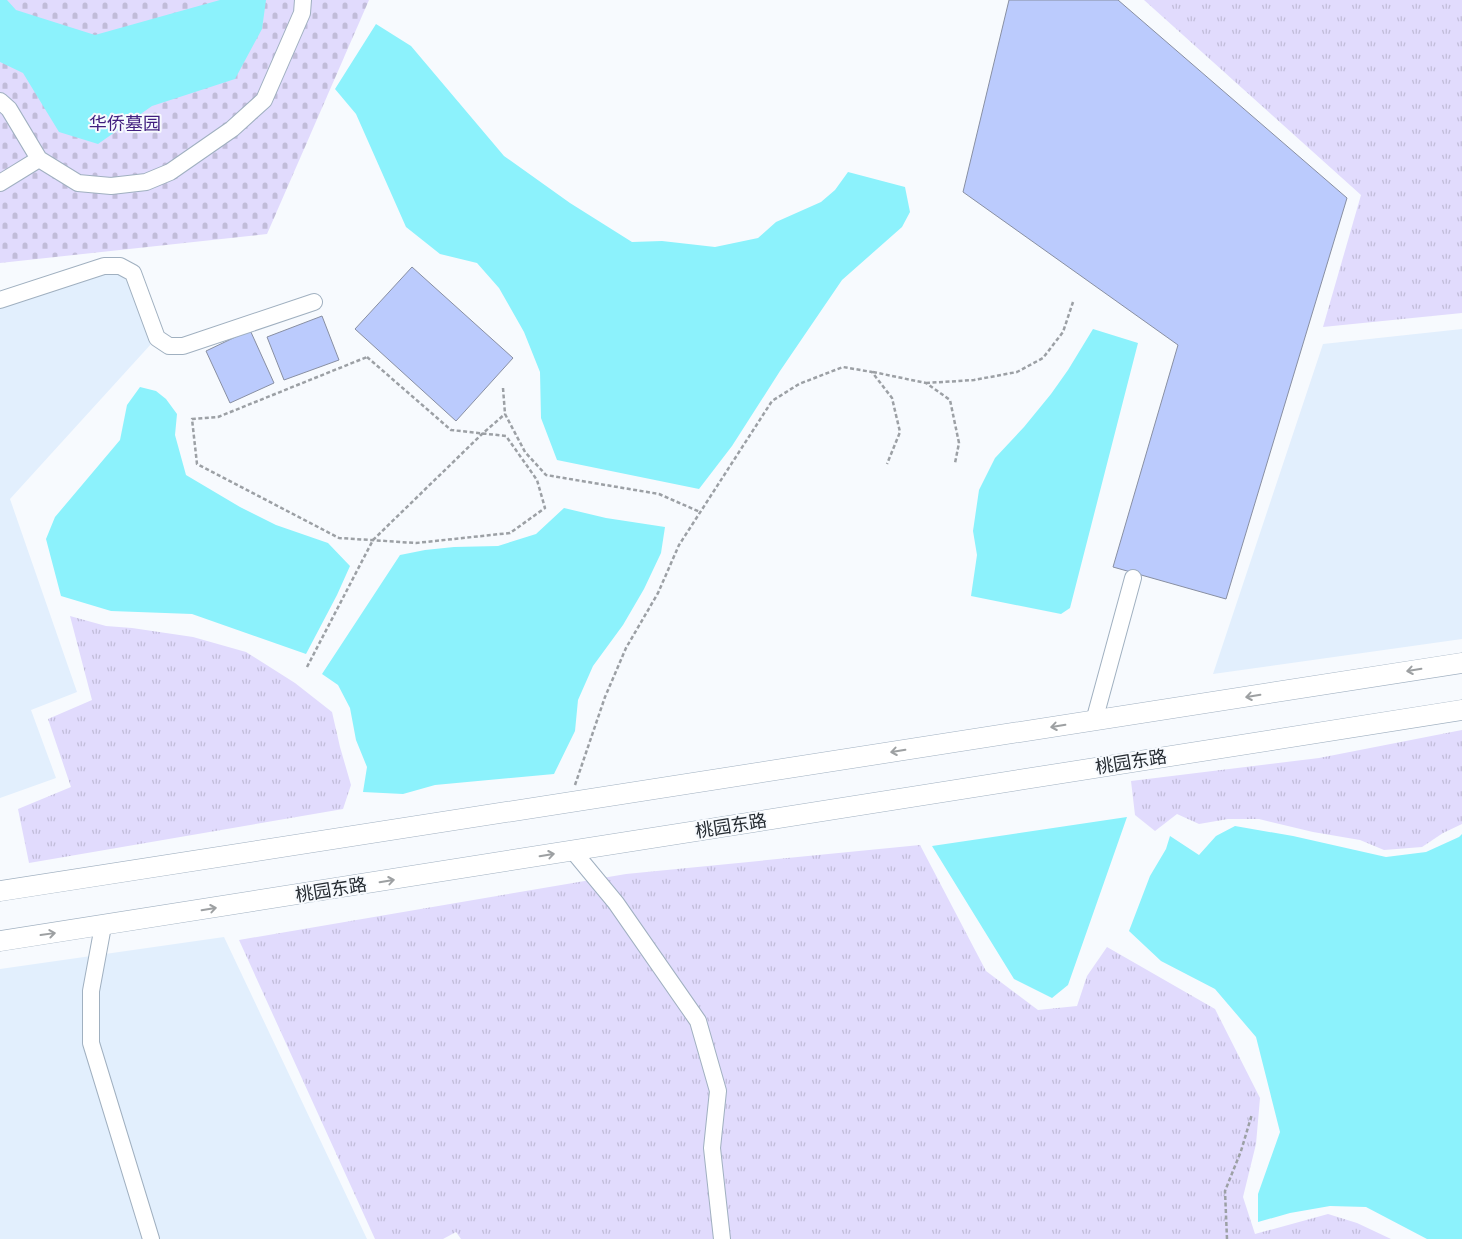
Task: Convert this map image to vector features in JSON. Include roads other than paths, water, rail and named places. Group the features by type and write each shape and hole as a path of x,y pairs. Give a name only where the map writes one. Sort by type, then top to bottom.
{"main road":[{"path":"0,891 1462,663"},
{"name":"桃园东路","path":"0,941 1462,710"}],"street":[{"path":"0,101 9,109 39,159 78,183 111,186 146,182 170,172 232,129 264,100 302,13 303,0"},
{"path":"0,183 39,159"},
{"path":"0,300 104,266 120,266 133,273 157,338 169,346 183,346 314,302"},
{"path":"1094,721 1133,578"},
{"path":"573,851 616,903 698,1021 718,1091 712,1148 722,1239"},
{"path":"103,926 91,991 91,1042 152,1239"}],"water":[{"path":"0,0 7,0 16,10 95,35 220,0 266,0 262,29 235,79 152,106 98,144 59,132 23,73 0,62"},
{"path":"376,24 411,46 504,156 570,203 632,242 662,241 715,247 758,238 776,222 821,202 835,190 848,172 905,187 910,212 902,227 842,280 732,446 699,489 557,460 541,418 540,372 524,332 499,288 477,263 440,254 406,227 356,114 335,89"},
{"path":"1093,329 1138,343 1070,608 1061,614 971,596 977,555 973,531 979,490 995,458 1051,394"},
{"path":"140,387 156,391 166,399 177,414 175,435 186,475 240,507 276,525 328,543 350,566 306,654 192,614 111,611 61,596 46,539 55,517 120,440 127,405"},
{"path":"564,508 606,518 665,527 661,553 644,589 623,625 593,666 578,700 575,731 554,774 435,785 403,794 363,792 367,767 356,740 350,708 338,685 322,674 400,555 454,547 498,546 536,534"},
{"path":"1127,817 1068,985 1052,998 1014,979 932,846"},
{"path":"1235,826 1293,836 1386,857 1426,852 1462,834 1462,1239 1427,1239 1366,1207 1330,1206 1290,1213 1258,1222 1258,1194 1280,1132 1256,1037 1215,989 1161,961 1129,931 1150,876 1166,849 1170,836 1199,855 1216,836"}],"park label":[{"name":"华侨墓园","path":"125,124"}]}
